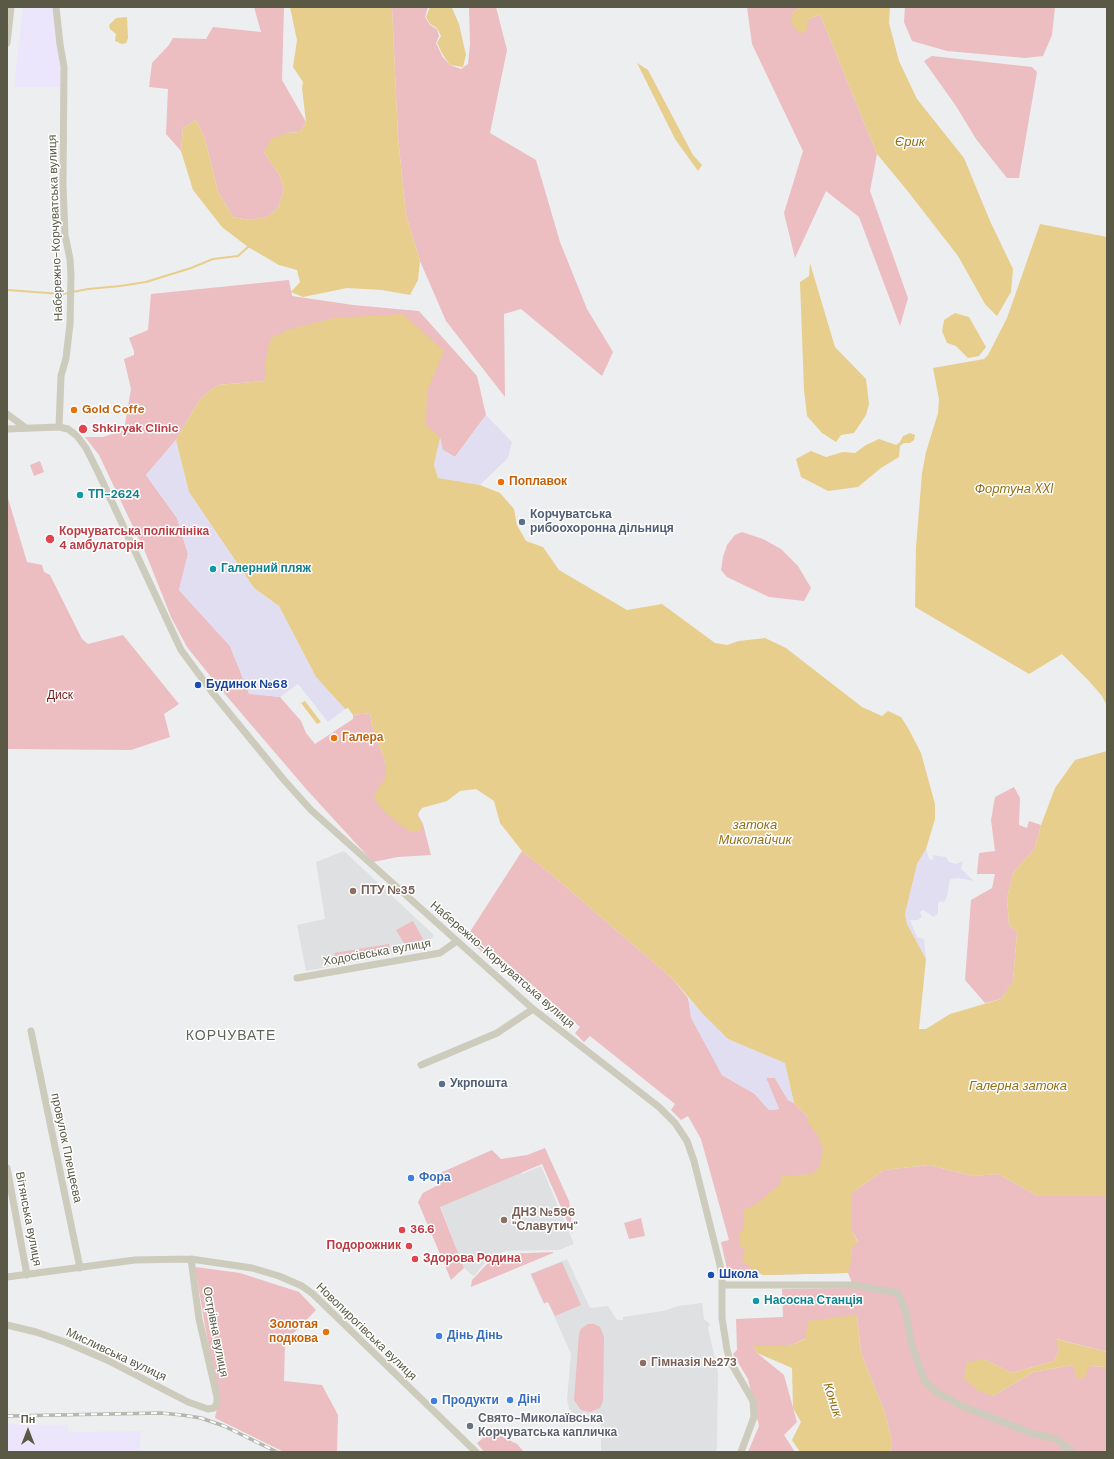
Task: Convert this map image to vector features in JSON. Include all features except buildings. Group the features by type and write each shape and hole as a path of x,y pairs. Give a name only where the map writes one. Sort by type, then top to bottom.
{"street":[{"path":"7,43 11,7"},
{"name":"Набережно-Корчуватська вулиця","path":"56,7 64,68 65,235 70,259 71,292 70,324 66,358 61,376 59,427 68,429 77,436 86,448 181,650 212,692 311,810 533,1009 574,1043 658,1107 675,1123 687,1141 694,1161 720,1265 722,1284 722,1318 727,1350 732,1363 750,1393 755,1409 754,1417 741,1452"},
{"path":"7,414 26,428"},
{"path":"7,429 59,427"},
{"name":"Ходосівська вулиця","path":"297,978 440,953 456,941"},
{"path":"421,1065 497,1033 533,1009"},
{"name":"провулок Плещеєва","path":"31,1031 80,1268"},
{"name":"Вітянська вулиця","path":"7,1168 27,1275"},
{"name":"Новопирогівська вулиця","path":"7,1277 135,1260 191,1259 252,1268 279,1276 302,1286 313,1294 476,1452"},
{"name":"Острівна вулиця","path":"191,1259 199,1319 217,1397 217,1403 214,1408"},
{"path":"722,1284 853,1285 898,1293 906,1312 911,1343 926,1382 938,1393 962,1406 1031,1433 1056,1439 1072,1452"},
{"name":"Мисливська вулиця","path":"7,1326 36,1332 65,1342 107,1360 188,1402 208,1409 214,1408"}],"shaded area":[{"path":"23,7 55,7 62,87 14,87"},
{"name":"ПТУ №35","path":"344,851 434,935 425,949 306,971 297,925 325,919 316,862"},
{"name":"ДНЗ №596 \"Славутич\"","path":"512,1163 522,1174 541,1166 574,1244 559,1250 505,1251 489,1258 474,1276 464,1268 436,1195"},
{"name":"Гімназія №273","path":"567,1259 590,1308 608,1306 617,1320 623,1320 623,1317 663,1311 678,1306 702,1303 704,1319 710,1324 708,1328 718,1372 717,1449 715,1452 601,1452 601,1422 578,1418 569,1409 567,1399 571,1354 548,1302 544,1304 530,1274"},
{"path":"7,1424 68,1425 68,1432 141,1431 139,1452 7,1452"}],"green space":[{"path":"254,7 284,7 282,80 306,122 300,132 287,133 264,152 279,174 284,189 278,208 267,217 250,220 233,217 218,192 205,139 196,120 183,128 181,151 166,134 168,89 149,87 152,63 169,45 173,38 206,39 213,27 261,32"},
{"path":"392,7 428,7 425,17 430,25 437,29 439,36 436,43 442,56 450,65 461,69 468,64 470,45 469,7 496,7 507,50 490,133 536,160 560,242 587,309 613,352 602,376 521,309 504,314 505,397 446,321 420,261 406,215 398,137"},
{"path":"747,7 800,7 792,14 809,19 820,14 877,154 870,191 908,298 900,326 859,217 826,191 795,258 784,213 803,151 752,44"},
{"path":"905,7 1055,7 1052,35 1043,56 1025,58 947,51 912,41 904,22"},
{"path":"932,56 1032,67 1037,72 1019,178 1007,178 976,139 956,106 924,61"},
{"path":"289,280 292,296 353,305 419,311 477,376 486,415 455,457 443,450 266,376 264,381 217,385 200,399 176,440 146,475 177,518 188,554 179,590 230,646 249,693 280,697 301,721 306,733 315,744 353,719 353,715 370,713 372,725 386,764 386,777 419,812 418,815 423,824 431,855 398,857 373,862 307,790 224,693 187,647 171,617 146,554 99,455 85,437 103,437 124,430 131,389 124,359 134,355 129,338 148,330 151,294"},
{"path":"40,461 44,472 34,476 30,465"},
{"name":"Диск","path":"7,495 27,562 42,565 44,572 50,575 82,639 88,644 123,635 179,704 164,714 170,737 131,750 7,749"},
{"path":"742,532 763,539 781,549 798,566 811,588 804,601 769,597 727,577 721,570 727,545 735,535"},
{"path":"1014,787 1020,798 1019,825 1027,828 1029,821 1041,825 1035,848 1013,873 1007,898 1009,925 1017,932 1013,982 1001,999 985,1003 965,980 971,900 992,888 995,874 977,874 979,853 995,851 991,820 995,797"},
{"path":"522,851 673,979 688,998 692,1018 722,1075 755,1094 769,1110 779,1109 766,1078 775,1078 788,1100 794,1103 808,1117 839,1163 852,1258 851,1247 858,1242 852,1231 852,1193 884,1170 929,1165 973,1176 998,1174 1038,1196 1107,1196 1107,1352 1057,1339 1059,1350 1054,1361 1012,1373 983,1359 993,1396 1033,1372 1073,1365 1107,1367 1107,1452 890,1452 892,1442 885,1413 861,1353 857,1315 789,1346 753,1346 757,1353 784,1375 797,1422 784,1435 795,1452 748,1452 759,1426 748,1379 733,1354 737,1350 736,1319 783,1317 782,1289 853,1288 853,1285 848,1273 763,1275 752,1270 747,1274 728,1274 721,1242 729,1240 701,1139 688,1116 681,1120 671,1110 675,1104 590,1036 584,1042 575,1033 580,1027 492,950 487,956 466,938"},
{"path":"413,921 424,941 408,950 396,930"},
{"path":"389,944 390,955 336,964 334,953"},
{"path":"545,1148 569,1201 573,1234 542,1164 440,1207 464,1268 451,1280 418,1202 423,1193 440,1184 438,1174 492,1150 501,1159 527,1155"},
{"path":"641,1218 645,1236 629,1239 624,1223"},
{"path":"553,1252 471,1287 472,1280 491,1260 505,1254"},
{"path":"562,1262 581,1305 555,1316 548,1302 544,1303 531,1274"},
{"path":"195,1267 240,1273 299,1292 316,1310 285,1342 284,1381 322,1385 338,1415 337,1452 284,1452 215,1418 218,1403"},
{"path":"588,1324 594,1324 600,1327 604,1337 603,1401 600,1408 590,1412 581,1410 574,1400 579,1334 581,1329"},
{"path":"491,1431 517,1444 524,1452 484,1452 477,1443"}],"sand":[{"path":"486,415 512,442 508,458 480,485 438,479 434,465 440,437 443,450 455,457"},
{"name":"Галерний пляж","path":"176,440 189,492 254,588 279,606 316,677 345,709 328,722 298,684 280,697 249,694 230,646 179,590 188,554 177,518 146,475"},
{"path":"926,849 929,859 933,860 933,855 946,857 949,862 956,864 963,861 961,869 974,881 958,878 950,879 947,896 944,902 941,901 938,903 938,913 934,917 923,910 920,912 922,917 918,920 910,920 917,937 924,939 926,959 907,924 905,914 917,864"},
{"path":"688,998 728,1039 785,1062 794,1103 788,1100 775,1078 766,1078 779,1109 769,1110 755,1094 722,1075 691,1018"}],"water":[{"path":"290,7 392,7 398,137 406,215 420,261 418,280 410,295 382,290 347,288 303,297 291,292 300,282 297,270 279,265 248,247 222,227 193,190 181,151 183,128 196,120 205,139 218,192 233,217 250,220 267,217 278,208 284,189 279,174 264,152 271,139 287,133 300,132 306,122 302,88 303,82 293,67 297,40"},
{"path":"430,7 452,8 459,24 466,55 463,67 450,65 443,55 437,43 441,36 437,28 430,24 426,17"},
{"name":"Єрик","path":"800,7 890,7 889,23 899,61 917,99 964,158 990,221 1013,269 1011,292 997,316 985,304 958,256 877,154 820,14 809,19 806,32 799,33 792,24 792,14"},
{"path":"127,17 128,38 126,43 122,44 115,41 116,34 110,29 109,25 116,18"},
{"path":"637,63 648,70 693,155 702,165 698,171 675,139"},
{"name":"Фортуна XXI","path":"1040,224 1107,237 1107,706 1102,696 1062,654 1029,674 915,607 916,547 922,473 926,452 938,413 939,399 933,368 984,359 988,355 1007,318"},
{"path":"810,263 835,347 866,379 869,404 866,415 854,433 841,435 836,442 822,433 807,416 804,390 800,282 809,276"},
{"path":"955,313 969,317 986,347 979,356 968,358 956,346 947,343 942,331 944,320"},
{"name":"затока Миколайчик","path":"403,314 444,351 427,391 426,425 440,437 434,465 438,478 480,485 500,493 514,509 517,525 526,541 543,547 559,570 627,610 662,604 715,643 727,645 739,641 765,638 786,648 862,707 882,716 888,711 901,717 921,753 935,804 935,819 926,849 917,864 905,914 907,924 926,959 919,1029 926,1029 950,1014 1001,999 1013,981 1017,932 1009,925 1007,898 1013,873 1035,848 1041,825 1055,788 1075,760 1107,751 1107,1196 1038,1196 998,1174 973,1176 929,1165 884,1170 852,1193 852,1231 858,1243 851,1248 852,1259 848,1273 763,1275 752,1269 742,1260 745,1249 740,1246 739,1233 744,1229 743,1210 755,1205 780,1184 782,1176 812,1174 820,1166 823,1150 818,1136 807,1121 808,1117 794,1103 785,1063 728,1039 702,1013 673,979 522,851 500,823 494,801 476,789 460,791 447,801 422,808 417,815 423,824 420,832 413,832 403,827 386,813 374,799 376,792 386,777 386,764 372,725 370,713 353,715 348,708 345,709 316,677 279,606 254,588 189,492 176,440 200,399 217,385 264,381 266,375 265,365 270,339 287,330 334,318"},
{"path":"910,433 915,435 914,440 900,446 899,457 881,468 858,487 828,491 801,477 796,459 811,451 826,457 843,452 855,453 866,445 879,439 896,445 900,442 903,436"},
{"path":"305,701 321,722 317,724 301,703"},
{"name":"Коник","path":"857,1315 861,1353 885,1413 892,1442 890,1452 800,1452 792,1440 801,1422 793,1408 792,1368 757,1353 753,1346 789,1346 805,1339 808,1321"},
{"path":"1056,1339 1107,1352 1107,1367 1090,1366 1084,1379 1076,1377 1073,1365 1033,1372 993,1396 977,1390 964,1378 966,1363 983,1359 1012,1373 1054,1361 1059,1350"}],"waterway":[{"path":"7,290 62,294 88,289 146,282 191,268 213,259 238,256 248,247"}],"railway":[{"path":"7,1416 161,1413 182,1415 201,1418 224,1426 277,1452"}],"place":[{"name":"Gold Coffe","path":"74,410"},
{"name":"Shkiryak Clinic","path":"83,429"},
{"name":"Поплавок","path":"501,482"},
{"name":"ТП-2624","path":"80,495"},
{"name":"Корчуватська рибоохоронна дільниця","path":"522,522"},
{"name":"Корчуватська поліклініка 4 амбулаторія","path":"50,539"},
{"name":"Галерний пляж","path":"213,569"},
{"name":"Будинок №68","path":"198,685"},
{"name":"Галера","path":"334,738"},
{"name":"ПТУ №35","path":"353,891"},
{"name":"Укрпошта","path":"442,1084"},
{"name":"Фора","path":"411,1178"},
{"name":"ДНЗ №596 \"Славутич\"","path":"504,1220"},
{"name":"36.6","path":"402,1230"},
{"name":"Подорожник","path":"409,1246"},
{"name":"Здорова Родина","path":"415,1259"},
{"name":"Школа","path":"711,1275"},
{"name":"Насосна Станція","path":"756,1301"},
{"name":"Золотая подкова","path":"326,1332"},
{"name":"Дінь Дінь","path":"439,1336"},
{"name":"Гімназія №273","path":"643,1363"},
{"name":"Діні","path":"510,1400"},
{"name":"Продукти","path":"434,1401"},
{"name":"Свято-Миколаївська Корчуватська капличка","path":"470,1426"}],"district":[{"name":"КОРЧУВАТЕ","path":"231,1036"}],"water label":[{"name":"Галерна затока","path":"1018,1087"}]}
